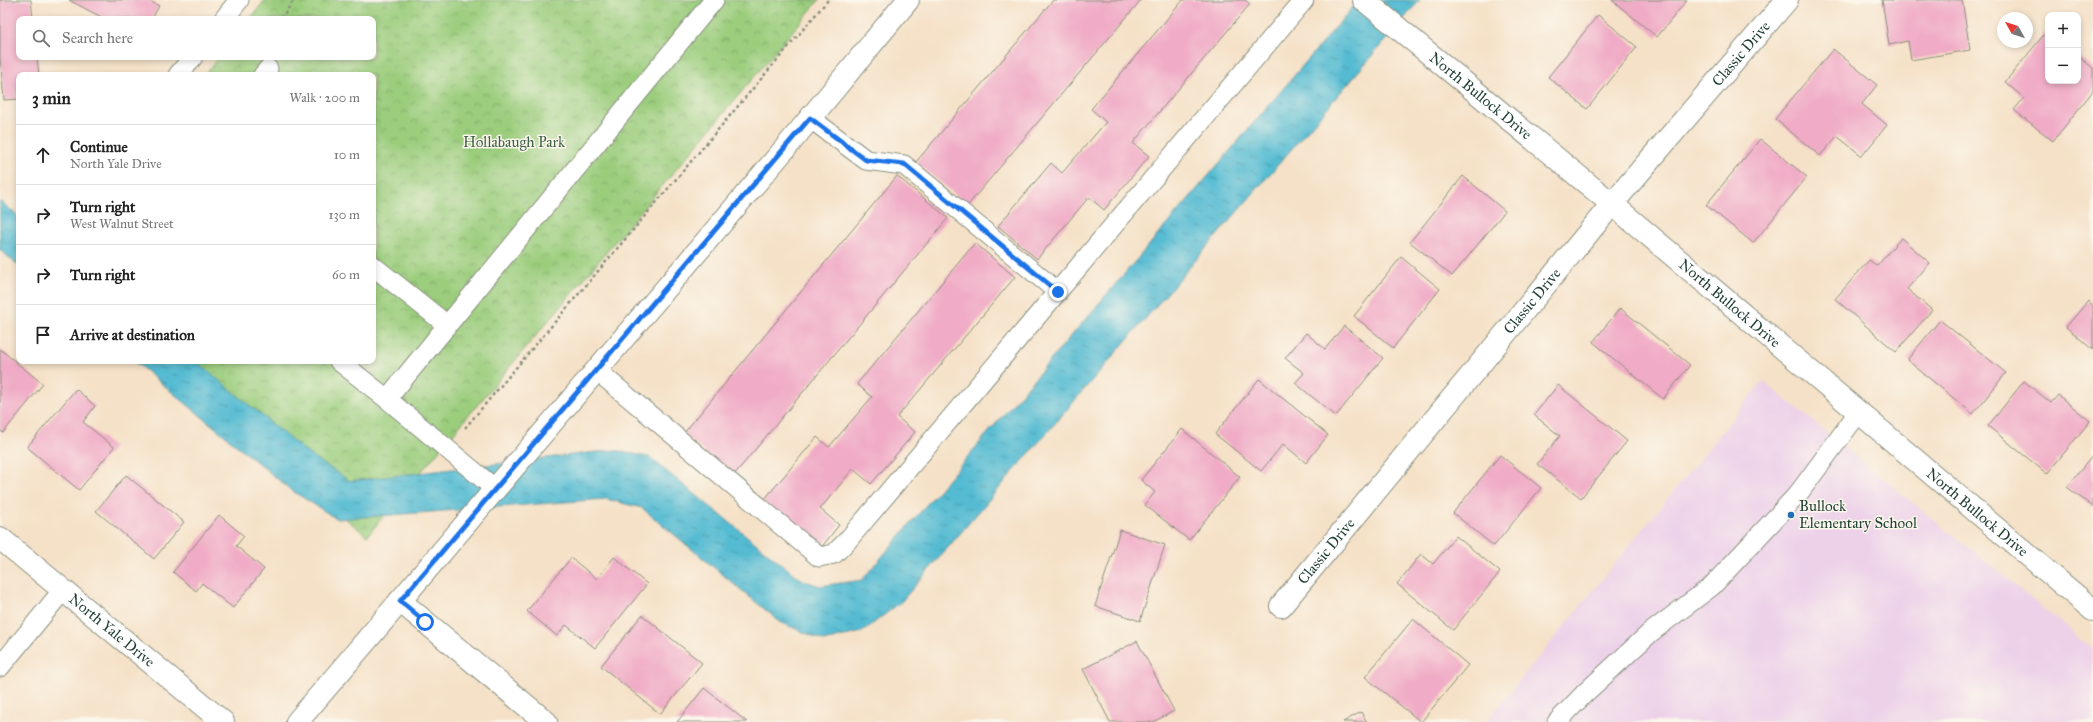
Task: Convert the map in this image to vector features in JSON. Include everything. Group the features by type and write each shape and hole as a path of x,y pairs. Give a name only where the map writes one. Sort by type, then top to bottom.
{"street":[{"path":"297,722 494,488 810,118 908,0"},
{"name":"North Bullock Drive","path":"1364,0 1612,204 2093,610"},
{"name":"Classic Drive","path":"1281,606 1612,204 1787,0"},
{"name":"North Yale Drive","path":"0,538 223,722"},
{"path":"400,601 546,722"}],"lane":[{"path":"226,16 239,0"},
{"path":"387,399 714,0"},
{"path":"596,370 819,557 834,554 847,541 1304,0"},
{"path":"180,72 190,60"},
{"path":"810,118 866,160 904,164 1058,292"},
{"path":"376,268 447,325"},
{"path":"344,364 494,488"},
{"path":"1557,722 1585,693 1650,632 1712,586 1798,494 1858,413"},
{"path":"0,667 63,590"}],"path":[{"path":"283,16 294,0"},
{"path":"447,449 828,0"}],"shaded area":[{"name":"Bullock Elementary School","path":"1763,381 2093,649 2093,722 1486,722"}],"green space":[{"name":"Hollabaugh Park","path":"265,0 819,0 367,536 158,364 376,364 376,72 206,72 216,60 376,60 376,16 252,16"}],"water":[{"path":"1359,0 1420,0 901,602 862,632 824,641 780,622 642,508 606,499 337,519 291,490 138,364 200,364 311,456 350,481 614,450 649,457 800,579 820,586 862,580"},
{"path":"0,201 16,214 16,263 0,250"}],"building":[{"path":"0,0 31,0 33,16 16,16 16,60 37,60 39,72 16,72 16,99 4,100 0,58"},
{"path":"69,0 148,0 159,6 154,16 99,16"},
{"path":"1053,0 1141,0 968,205 916,162"},
{"path":"1183,0 1245,0 1250,4 1133,143 1149,156 1104,210 1089,197 1037,259 998,226 1051,163 1062,173 1106,122 1091,109"},
{"path":"1612,0 1687,0 1657,37"},
{"path":"1882,0 1962,0 1970,50 1911,60 1908,41 1889,45"},
{"path":"1598,15 1637,47 1587,109 1548,77"},
{"path":"2045,33 2045,84 2081,84 2081,58 2093,68 2093,91 2053,141 2014,110 2024,98 2005,82"},
{"path":"1833,49 1877,85 1862,104 1887,125 1862,156 1837,136 1820,156 1775,119"},
{"path":"1760,139 1807,177 1753,243 1706,205"},
{"path":"897,176 948,218 733,476 683,434"},
{"path":"1463,176 1505,211 1452,276 1410,242"},
{"path":"1901,238 1930,263 1907,289 1932,310 1896,352 1835,299 1869,260 1877,266"},
{"path":"975,243 1015,277 897,417 915,432 871,484 853,469 820,509 839,525 820,549 763,501 817,437 829,447 872,397 857,384"},
{"path":"1401,257 1440,289 1393,348 1354,316"},
{"path":"2088,301 2093,306 2093,350 2066,327"},
{"path":"1620,308 1690,365 1663,399 1593,342"},
{"path":"1940,320 2006,373 1973,414 1907,360"},
{"path":"1344,326 1383,358 1336,416 1295,383 1304,373 1285,358 1306,333 1325,349"},
{"path":"0,349 16,362 16,364 18,364 43,384 3,433 0,430"},
{"path":"1259,379 1328,435 1306,463 1283,444 1261,471 1215,434"},
{"path":"2024,381 2051,403 2058,395 2090,421 2047,474 1988,426"},
{"path":"1558,385 1627,441 1581,498 1537,464 1560,436 1534,415"},
{"path":"76,389 95,406 83,422 114,447 79,490 27,447"},
{"path":"1182,429 1240,477 1189,540 1145,505 1155,492 1141,480"},
{"path":"1500,455 1541,488 1494,546 1453,513"},
{"path":"2093,455 2093,507 2067,487"},
{"path":"126,475 184,522 154,559 96,511"},
{"path":"219,515 244,536 236,546 264,569 233,608 202,583 196,591 173,572"},
{"path":"1120,530 1165,545 1140,621 1095,606"},
{"path":"1456,536 1500,572 1453,630 1397,584 1421,554 1433,564"},
{"path":"614,557 647,584 595,648 566,625 557,636 527,611 571,558 597,579"},
{"path":"642,615 702,663 660,714 601,666"},
{"path":"1413,619 1468,665 1421,722 1365,677"},
{"path":"1137,641 1174,711 1153,722 1110,722 1083,669"},
{"path":"704,688 747,722 677,722"},
{"path":"1361,712 1367,722 1343,722"}],"place":[{"name":"Bullock Elementary School","path":"1791,515"}],"route":[{"path":"425,622 400,601 494,488 810,118 866,160 904,164 1058,292"}]}
